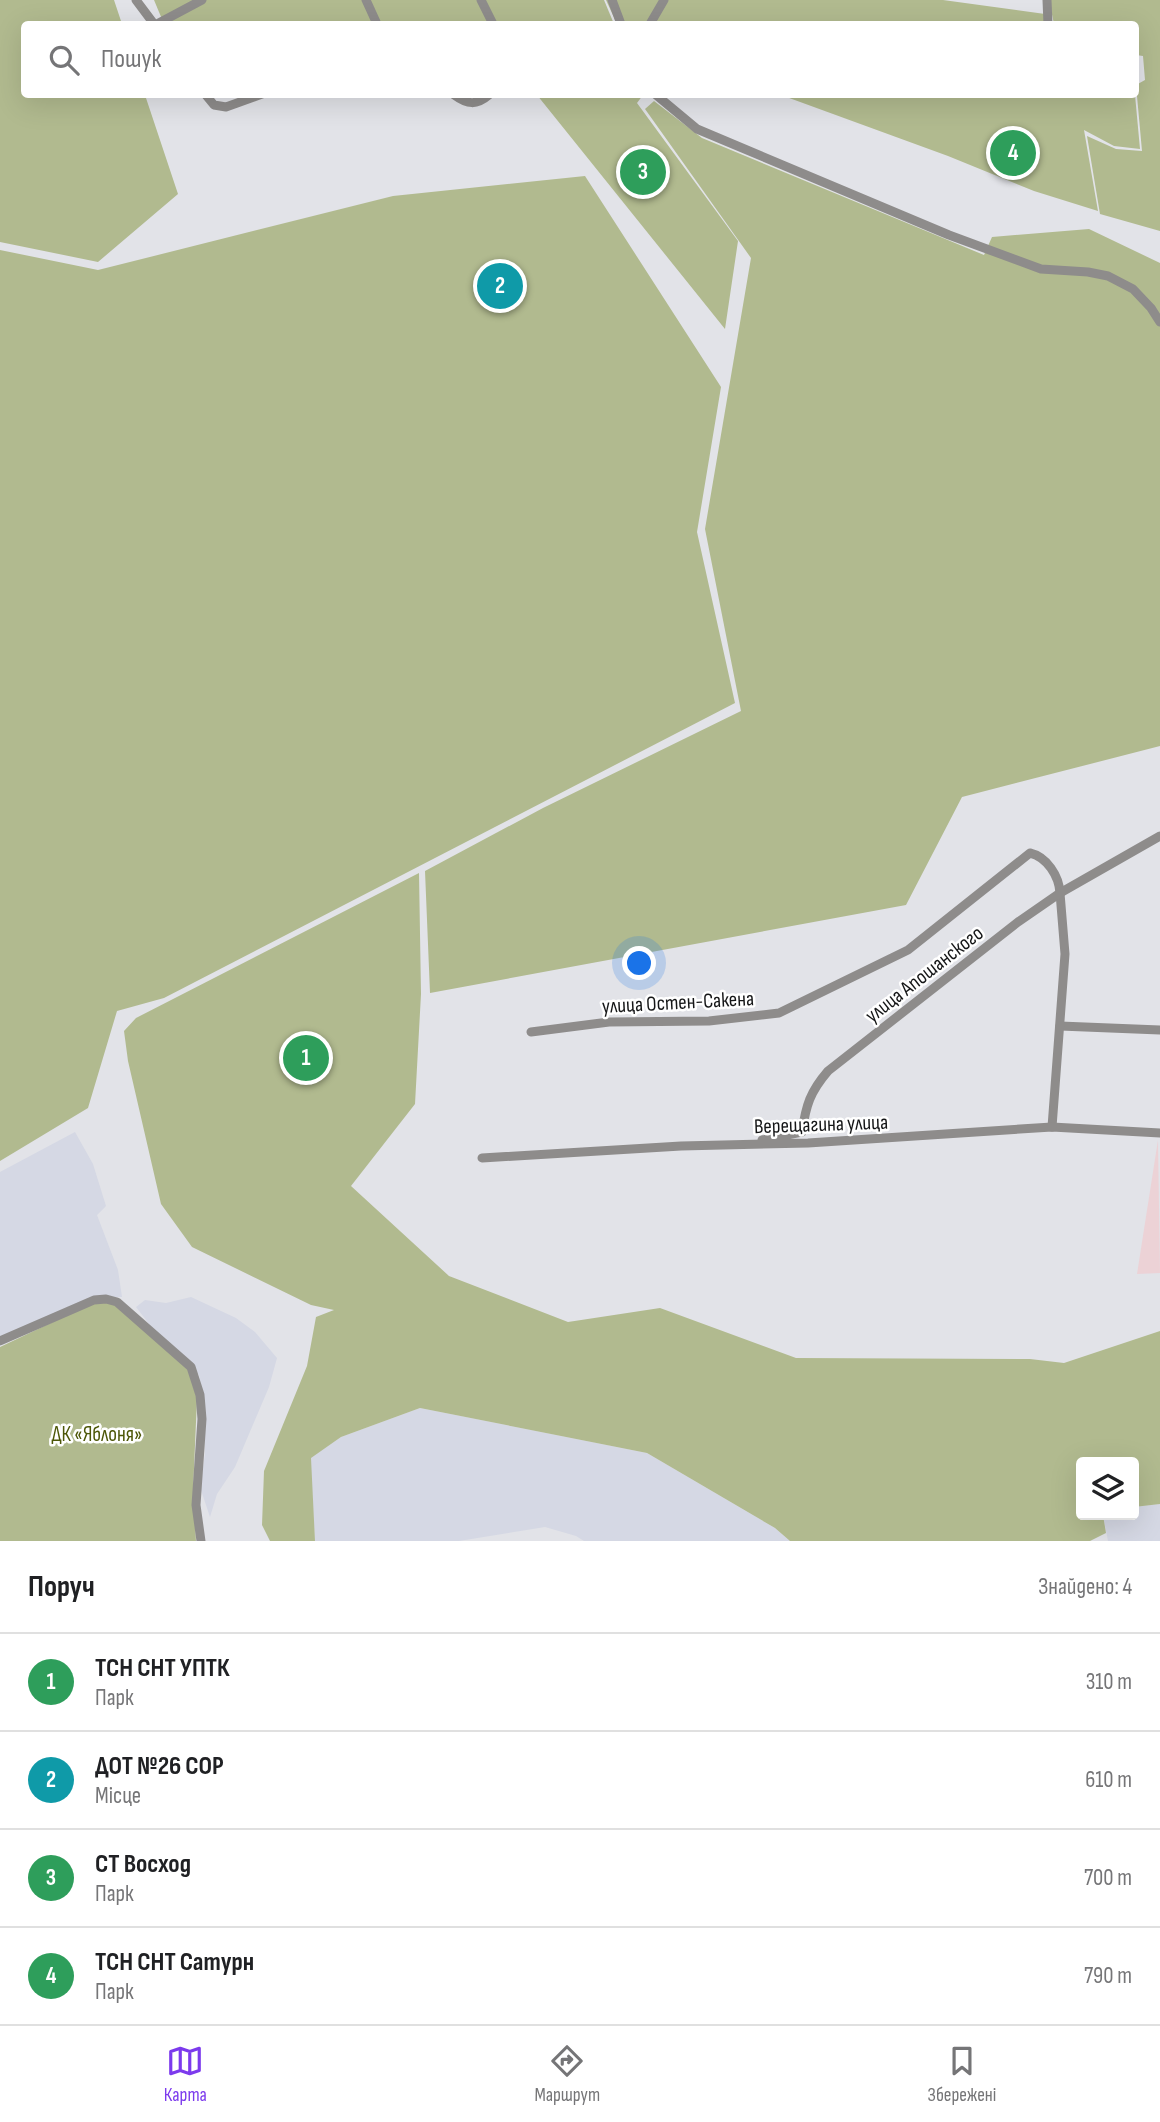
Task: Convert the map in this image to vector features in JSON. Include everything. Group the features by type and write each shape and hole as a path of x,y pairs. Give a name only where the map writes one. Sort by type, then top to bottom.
{"street":[{"path":"136,0 154,21"},
{"path":"162,21 202,0"},
{"path":"366,0 376,21"},
{"path":"481,0 492,21"},
{"path":"612,0 620,21"},
{"path":"652,21 664,0"},
{"path":"1047,0 1048,21"},
{"path":"208,98 214,105 226,107 251,98"},
{"path":"459,98 466,103 479,103 485,98"},
{"path":"660,98 697,129 949,235 1041,269 1088,271 1108,276 1133,289 1160,321"},
{"name":"улица Апошанского","path":"736,1144 802,1132 813,1088 828,1071 1018,922 1060,893 1160,836"},
{"name":"улица Остен-Сакена","path":"531,1032 609,1022 709,1021 779,1013 908,950 1030,853 1048,863 1060,886 1060,893"},
{"path":"1052,1127 1065,954 1060,893"},
{"path":"1060,1026 1160,1030"},
{"name":"Верещагина улица","path":"482,1158 736,1144 808,1143 1052,1127 1160,1133"},
{"path":"0,1341 94,1300 107,1299 117,1301 191,1367 200,1395 202,1419 196,1505 201,1541"}],"shaded area":[{"path":"75,1132 93,1164 106,1206 97,1215 118,1270 122,1297 98,1297 0,1341 0,1172"},
{"path":"1158,1140 1160,1273 1137,1274"},
{"path":"191,1297 236,1318 255,1332 277,1358 269,1387 235,1467 217,1494 210,1517 200,1487 205,1454 205,1422 199,1375 181,1354 156,1333 136,1307 145,1300 166,1303"},
{"path":"420,1408 647,1453 775,1528 790,1541 584,1541 545,1527 459,1541 315,1541 310,1458 341,1437"},
{"path":"1160,1504 1160,1541 1108,1541 1104,1520 1139,1520 1139,1506"}],"green space":[{"path":"0,0 114,0 121,21 21,21 21,98 146,98 178,194 98,262 0,242"},
{"path":"154,0 604,0 613,21 163,21"},
{"path":"606,0 943,0 1045,14 1046,21 616,21"},
{"path":"1049,0 1160,0 1160,231 1100,214 1087,136 1116,149 1142,151 1137,98 1139,83 1145,80 1143,56 1139,55 1139,21 1053,21"},
{"path":"539,98 641,98 637,103 738,241 725,329"},
{"path":"789,98 1135,98 1140,149 1114,146 1084,130 1098,211 1034,191 948,156"},
{"path":"654,101 702,138 984,255 992,237 1089,229 1160,263 1160,746 962,797 906,905 430,993 425,871 543,808 741,711 705,529 751,258 645,109"},
{"path":"585,176 721,387 697,532 735,703 164,998 117,1011 88,1108 0,1161 0,250 98,270 393,196"},
{"path":"419,873 421,994 415,1104 351,1186 449,1276 568,1322 660,1308 796,1358 1030,1359 1064,1363 1160,1331 1160,1504 1139,1506 1139,1457 1076,1457 1076,1520 1104,1520 1106,1533 1090,1541 790,1541 775,1528 647,1453 420,1408 341,1437 311,1458 315,1541 270,1541 262,1525 264,1471 307,1366 316,1317 334,1310 311,1305 192,1247 161,1204 128,1061 124,1031 136,1018"},
{"name":"ДК «Яблоня»","path":"111,1302 188,1369 197,1399 193,1491 196,1541 0,1541 0,1347 91,1304"}],"place":[{"name":"ТСН СНТ Сатурн","path":"1013,153"},
{"name":"СТ Восход","path":"643,172"},
{"name":"ДОТ №26 СОР","path":"500,286"},
{"name":"ТСН СНТ УПТК","path":"306,1058"}]}
